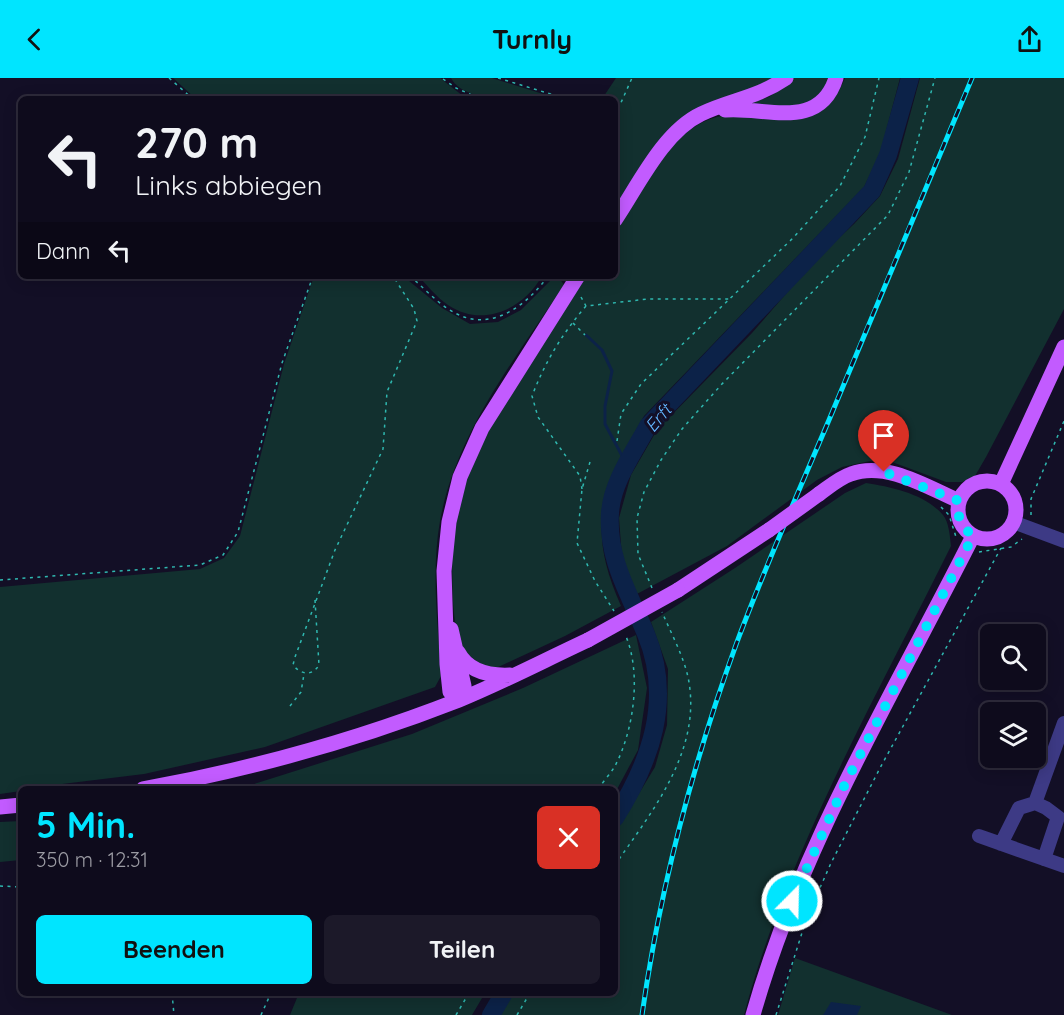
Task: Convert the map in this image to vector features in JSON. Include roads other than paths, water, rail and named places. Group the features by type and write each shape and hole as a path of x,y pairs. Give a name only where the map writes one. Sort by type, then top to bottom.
{"main road":[{"path":"618,215 662,148 680,127 701,114 769,90 786,78"},
{"path":"701,114 730,110 795,114 812,107 825,97 836,78"},
{"path":"459,700 450,692 447,664 444,571 449,522 469,453 482,428 576,279"},
{"path":"1001,484 1064,347"},
{"path":"158,786 240,769 305,752 459,700 516,675 588,640 678,590 849,475 873,470 902,477 959,501"},
{"path":"981,481 1001,484 1013,497 1016,514 1013,522 1000,536 970,541 959,521 957,511 959,501 971,485 981,481"},
{"path":"753,1015 777,939 809,861 864,746 970,541"},
{"path":"447,615 458,651 464,686 459,700"},
{"path":"458,651 465,662 479,671 498,675 516,675"},
{"path":"0,807 18,805"}],"street":[{"path":"1013,522 1064,541"},
{"path":"1035,803 1064,723"},
{"path":"1001,844 1019,808 1035,803 1061,818 1044,859"},
{"path":"980,836 1064,867"}],"water":[{"path":"831,1002 861,1006 857,1015 823,1015"}],"waterway":[{"name":"Erft","path":"618,813 648,752 658,706 658,682 654,658 620,575 612,546 610,513 619,479 648,426 872,191 888,155 910,78"},
{"path":"586,335 602,350 612,371 605,406 605,424 627,465"},
{"name":"Erft","path":"491,1015 502,996"}],"railway":[{"path":"642,1015 668,873 706,733 737,642 770,558 972,78"}]}
